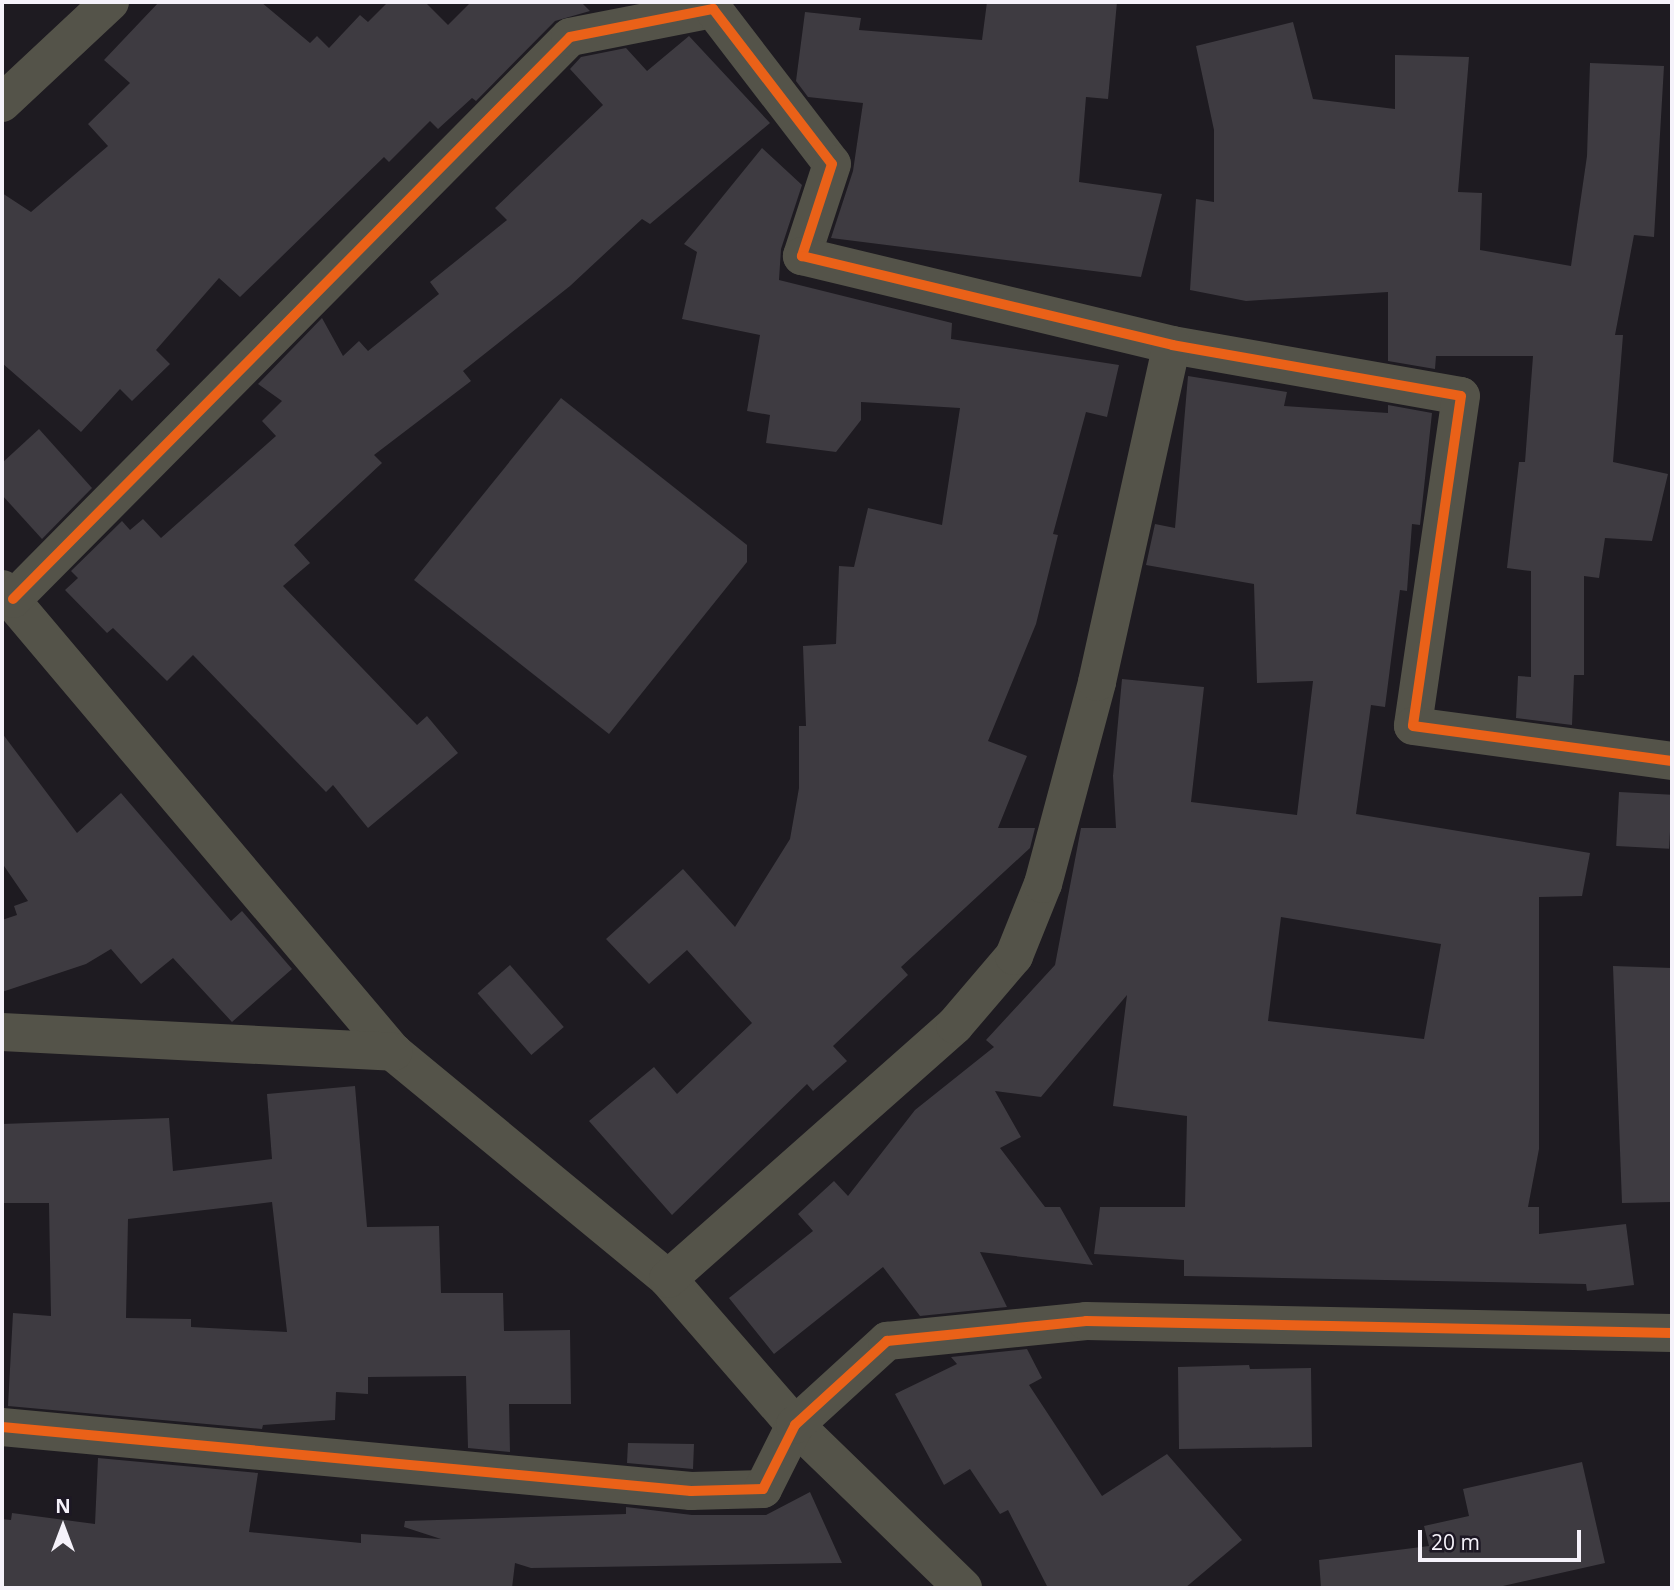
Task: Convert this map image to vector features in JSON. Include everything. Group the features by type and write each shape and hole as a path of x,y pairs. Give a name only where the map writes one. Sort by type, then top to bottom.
{"street":[{"path":"2,103 110,2"},
{"path":"963,1588 795,1425 668,1279 393,1052 7,594 570,37 713,9 832,164 802,256 1172,345 1461,396 1413,726 1672,761"},
{"path":"668,1279 955,1025 1014,956 1043,884 1094,694 1172,345"},
{"path":"2,1032 393,1052"},
{"path":"2,1427 691,1491 763,1489 795,1425 887,1341 1086,1321 1672,1333"}],"building":[{"path":"159,2 261,2 310,43 317,36 329,48 360,15 368,22 388,2 425,2 448,25 471,2 581,2 590,11 555,21 476,101 472,98 438,129 430,121 389,162 384,157 240,297 219,278 156,350 170,364 132,401 120,389 81,432 2,363 2,193 31,212 108,146 88,124 130,83 104,60"},
{"path":"987,2 1117,2 1108,99 1086,97 1079,182 1162,194 1141,277 831,238 853,171 863,103 808,97 796,81 805,12 861,18 859,30 982,40"},
{"path":"1293,22 1313,99 1395,109 1395,55 1469,57 1458,192 1482,193 1480,250 1571,266 1587,156 1590,63 1664,66 1654,237 1634,235 1615,335 1623,335 1613,462 1668,474 1652,541 1605,538 1599,578 1584,576 1584,675 1574,675 1572,725 1516,718 1518,676 1531,677 1531,571 1507,568 1519,462 1525,462 1533,356 1436,356 1435,369 1388,361 1388,292 1246,301 1190,290 1196,199 1214,202 1214,130 1196,46"},
{"path":"689,36 770,123 650,224 642,219 570,286 463,371 471,381 374,455 382,463 294,545 310,563 283,586 417,725 427,716 458,753 368,828 333,785 326,792 193,655 167,681 113,628 107,633 65,590 78,578 71,571 122,521 130,530 143,519 161,538 276,436 262,421 282,401 258,384 322,318 343,356 359,341 368,351 439,294 430,282 507,220 495,208 603,105 570,69 581,57 626,48 647,71"},
{"path":"762,148 802,185 781,249 779,280 952,323 951,339 1119,365 1107,417 1086,412 1053,534 1058,535 1036,624 988,741 1027,756 998,828 1035,828 1030,848 901,967 908,975 833,1046 847,1061 813,1091 807,1084 672,1215 589,1121 654,1067 677,1094 752,1023 687,950 649,984 606,939 683,869 735,927 790,839 799,788 799,726 806,726 803,646 836,644 839,566 854,567 868,508 942,525 960,408 861,402 861,420 836,452 766,443 770,415 747,411 760,335 682,319 697,252 684,244"},
{"path":"1188,376 1287,392 1284,406 1388,413 1388,405 1432,413 1420,525 1412,524 1407,591 1400,590 1385,707 1371,705 1356,814 1590,853 1582,896 1539,897 1539,1149 1528,1207 1539,1207 1539,1234 1626,1224 1634,1285 1587,1291 1586,1284 1184,1276 1184,1260 1094,1254 1100,1207 1185,1207 1187,1116 1113,1106 1127,995 1041,1097 995,1091 1021,1137 1000,1148 1045,1207 1060,1207 1093,1265 980,1252 1007,1307 920,1316 883,1267 774,1354 729,1298 813,1231 798,1214 834,1181 848,1196 915,1110 994,1047 986,1040 1055,965 1081,828 1116,828 1113,776 1122,679 1204,687 1191,802 1297,815 1313,681 1257,683 1254,584 1146,565 1155,524 1175,528","holes":["1281,917 1441,944 1424,1039 1268,1021"]},
{"path":"561,398 747,545 747,562 609,734 414,580"},
{"path":"39,429 92,488 42,539 2,495 2,463"},
{"path":"2,733 77,833 121,793 231,921 242,911 292,969 232,1022 173,958 141,984 111,949 86,964 2,992 2,920 17,915 14,906 28,901 2,863"},
{"path":"1619,792 1672,795 1669,849 1616,846"},
{"path":"510,965 564,1027 531,1055 478,993"},
{"path":"1613,966 1672,968 1672,1202 1622,1203"},
{"path":"355,1086 367,1227 439,1226 441,1293 503,1293 504,1331 570,1330 571,1404 509,1404 510,1452 468,1448 466,1376 368,1377 368,1394 336,1392 335,1420 263,1425 262,1429 8,1406 13,1313 51,1316 49,1203 2,1203 2,1124 169,1118 173,1171 272,1159 267,1094","holes":["272,1202 287,1332 191,1327 191,1319 126,1318 128,1219"]},
{"path":"1027,1349 1042,1378 1029,1385 1102,1496 1167,1454 1242,1540 1185,1588 1048,1588 1008,1510 1000,1514 970,1469 944,1485 895,1394 957,1364 951,1357"},
{"path":"1249,1365 1250,1369 1311,1368 1312,1447 1179,1449 1178,1367"},
{"path":"628,1443 694,1444 693,1469 627,1463"},
{"path":"98,1458 258,1473 249,1532 361,1543 361,1534 441,1539 404,1527 405,1521 626,1514 626,1507 692,1515 766,1515 810,1492 842,1563 531,1568 515,1563 512,1588 2,1588 2,1519 11,1520 12,1513 95,1524"},
{"path":"1582,1462 1605,1563 1494,1588 1321,1588 1319,1560 1429,1546 1424,1526 1469,1516 1463,1489"}],"cycle path":[{"path":"13,599 570,37 713,9 832,164 802,256 1172,345 1461,396 1413,726 1672,761"},
{"path":"2,1427 691,1491 763,1489 795,1425 887,1341 1086,1321 1672,1333"}]}
